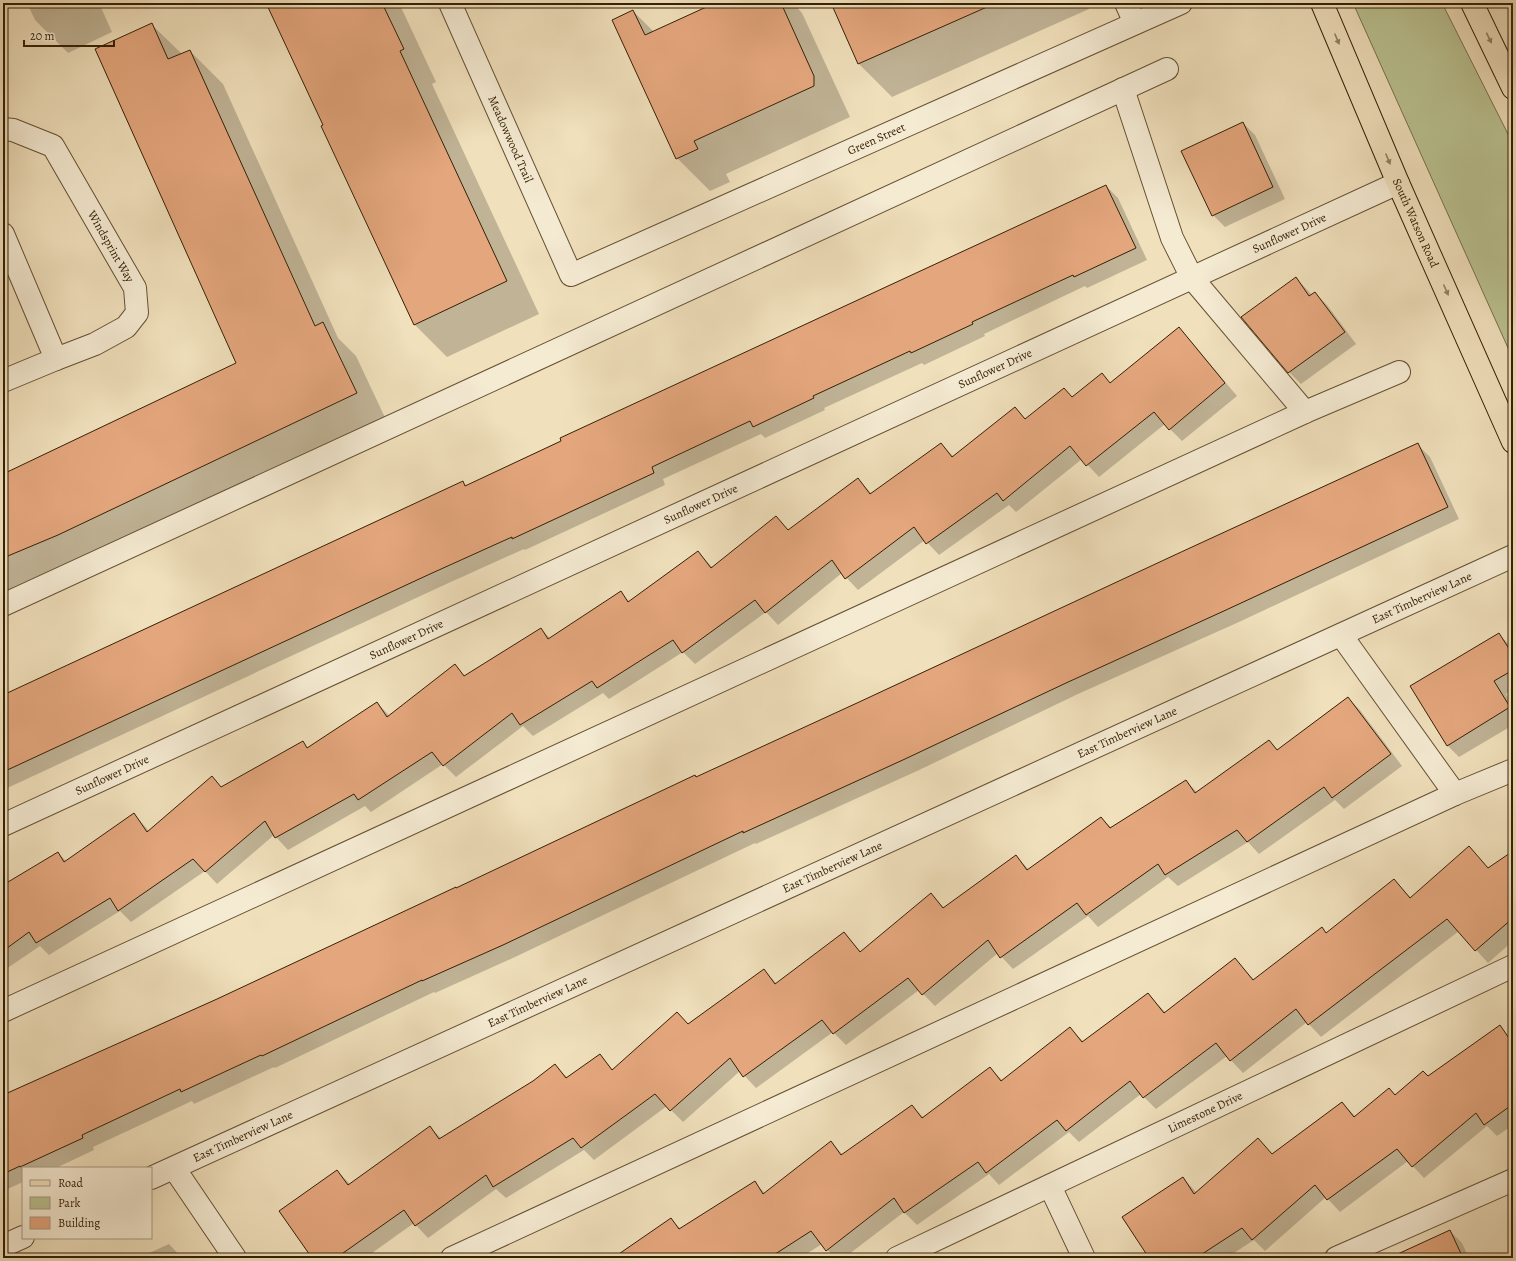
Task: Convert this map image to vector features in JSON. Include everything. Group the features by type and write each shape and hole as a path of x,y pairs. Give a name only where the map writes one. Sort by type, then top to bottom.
{"main road":[{"name":"South Watson Road","path":"1322,3 1398,183 1513,442"},
{"path":"1472,3 1513,88"}],"street":[{"name":"Meadowwood Trail","path":"450,3 571,275"},
{"path":"1126,3 1135,23"},
{"name":"Green Street","path":"571,275 1180,3"},
{"path":"3,605 1167,69"},
{"path":"1123,89 1172,238 1192,278 1305,412"},
{"name":"Windsprint Way","path":"3,129 13,130 53,146 135,288 138,313 126,327 95,344 3,381"},
{"name":"Sunflower Drive","path":"3,825 1398,183"},
{"path":"3,234 56,359"},
{"path":"3,1011 1305,412 1399,372"},
{"name":"East Timberview Lane","path":"152,1178 1513,556"},
{"path":"1341,635 1455,794"},
{"path":"452,1258 1455,794 1513,770"},
{"name":"Limestone Drive","path":"897,1258 1513,966"},
{"path":"174,1168 235,1258"},
{"path":"1336,1258 1513,1180"},
{"path":"1050,1186 1084,1258"}],"green space":[{"path":"1353,3 1442,3 1513,144 1513,359"}],"building":[{"path":"266,3 382,3 404,49 400,51 507,281 414,325 321,126 323,125"},
{"path":"715,3 781,3 814,76 814,86 694,141 698,149 676,159 612,20 633,10 645,35"},
{"path":"831,3 996,3 858,64"},
{"path":"152,23 168,59 190,50 315,326 323,322 357,393 58,535 3,558 3,474 236,363 95,49"},
{"path":"1243,122 1273,187 1212,216 1181,151"},
{"path":"1106,185 1136,248 1074,277 1073,275 972,322 973,324 911,353 910,351 813,396 814,398 753,427 750,421 652,467 654,473 512,539 512,537 430,574 3,772 3,695 463,481 465,486 561,441 560,438"},
{"path":"1296,277 1309,296 1315,292 1345,332 1288,373 1241,317"},
{"path":"1179,327 1225,383 1169,430 1154,412 1086,466 1070,446 1003,501 997,493 926,544 914,527 845,579 832,560 765,613 755,600 682,653 673,640 597,688 592,681 520,725 512,713 443,766 432,752 358,800 354,794 275,838 265,821 205,872 193,859 118,911 110,898 36,943 29,932 3,951 3,885 58,852 64,862 134,813 147,832 212,776 221,787 303,741 307,748 377,702 387,717 455,664 464,676 541,628 548,639 621,591 628,602 698,551 711,568 776,516 788,530 858,478 870,494 941,443 952,457 1015,407 1025,419 1064,388 1072,397 1102,373 1110,383"},
{"path":"1418,443 1448,507 905,759 743,833 743,831 503,945 422,980 262,1056 261,1055 181,1092 180,1089 82,1135 83,1138 3,1174 3,1095 217,999 695,775 696,777"},
{"path":"1499,633 1513,655 1513,670 1494,681 1510,707 1447,746 1410,686"},
{"path":"1348,697 1391,754 1332,798 1324,787 1247,842 1237,830 1165,875 1158,864 1086,915 1077,903 1000,958 988,940 922,995 908,978 833,1034 822,1020 743,1077 730,1058 670,1111 655,1094 581,1148 573,1138 493,1187 486,1175 415,1226 404,1210 336,1258 312,1258 279,1211 337,1170 348,1185 430,1126 439,1139 533,1081 555,1064 566,1078 600,1054 612,1070 677,1012 688,1024 764,969 775,984 844,932 860,952 931,893 943,908 1016,855 1027,870 1101,817 1110,828 1186,780 1195,793 1269,740 1277,750"},
{"path":"1469,846 1488,868 1513,851 1513,918 1475,951 1447,919 1308,1025 1296,1009 1230,1061 1216,1043 1143,1098 1130,1081 1066,1131 1057,1120 986,1173 978,1162 904,1213 894,1198 826,1251 811,1231 769,1258 613,1258 671,1218 679,1229 755,1181 763,1194 831,1141 841,1155 912,1105 922,1118 990,1067 1001,1081 1070,1027 1082,1042 1148,993 1164,1013 1235,958 1253,980 1322,927 1326,933 1394,879 1410,898"},
{"path":"1500,1025 1513,1044 1513,1104 1484,1125 1476,1113 1412,1167 1397,1149 1327,1200 1315,1185 1252,1240 1242,1228 1196,1258 1149,1258 1122,1217 1183,1177 1194,1194 1258,1138 1272,1154 1342,1102 1354,1117 1389,1088 1395,1095 1423,1071 1428,1076"},
{"path":"1450,1230 1463,1258 1389,1258"}]}
